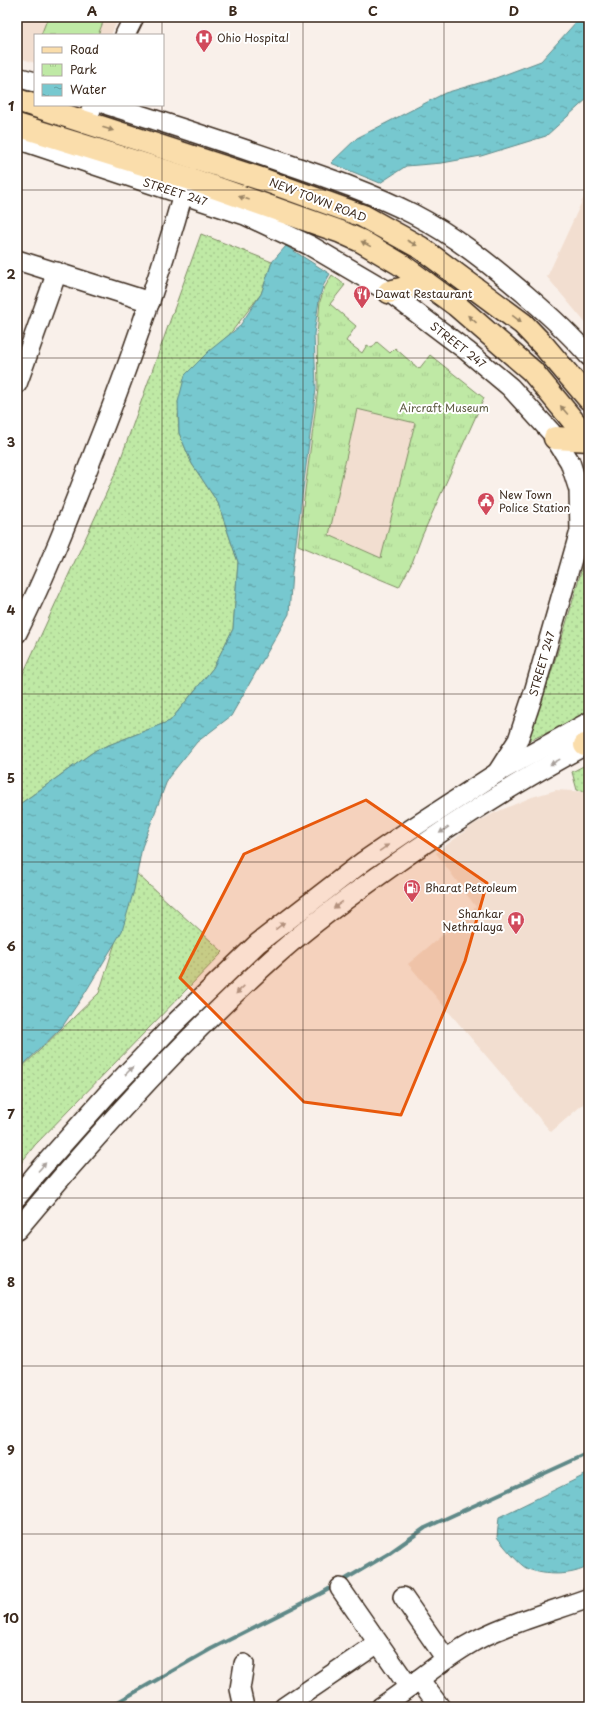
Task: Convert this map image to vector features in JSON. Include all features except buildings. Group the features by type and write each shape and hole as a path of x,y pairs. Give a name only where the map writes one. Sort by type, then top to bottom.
{"main road":[{"name":"NEW TOWN ROAD","path":"17,100 34,103"},
{"name":"NEW TOWN ROAD","path":"48,106 90,114 363,216 421,248 523,324 589,399"},
{"path":"17,125 185,186 341,232 361,241 400,264 456,305 532,371 589,440"},
{"path":"389,292 426,283"},
{"path":"555,438 589,440"}],"street":[{"path":"126,34 134,17"},
{"path":"17,77 34,82"},
{"path":"111,106 220,140 313,173 378,198 413,214 448,234 510,282 551,317 589,356"},
{"name":"STREET 247","path":"17,140 185,186 310,245 389,292 467,351 510,387 555,438 570,462 579,490 580,530 532,699 518,740 497,773"},
{"path":"17,633 35,597 75,502 130,361 150,302 185,186"},
{"path":"17,260 150,302"},
{"path":"17,384 57,272"},
{"path":"17,1197 114,1087 177,1021 258,943 364,861 497,773 589,722"},
{"path":"17,1230 73,1162 142,1087 272,958 335,907 415,849 503,791 588,744"},
{"path":"258,943 272,958"},
{"path":"340,1588 378,1643 414,1683 440,1707"},
{"path":"403,1597 446,1659"},
{"path":"381,1707 467,1645 489,1634 589,1598"},
{"path":"284,1707 378,1643"},
{"path":"244,1664 240,1689 244,1707"}],"highlighted area":[{"path":"366,800 487,883 465,961 401,1115 304,1102 180,978 244,854"}],"shaded area":[{"path":"17,17 119,17 111,34 34,34 34,63 17,57"},
{"path":"589,186 589,327 547,277"},
{"path":"357,409 415,423 382,558 329,535"},
{"name":"Shankar Nethralaya","path":"556,790 589,792 589,1099 551,1132 408,964 476,907 436,853 473,825 494,813 532,797"}],"green space":[{"path":"48,17 105,17 98,34 41,34"},
{"path":"201,234 272,262 261,294 229,335 209,352 178,415 179,433 192,464 218,503 238,562 233,629 213,668 170,721 96,750 17,806 17,687 116,472"},
{"name":"Aircraft Museum","path":"332,275 345,285 330,304 356,326 346,341 362,353 367,345 372,348 377,342 390,353 395,348 419,369 430,355 484,398 422,536 412,563 399,587 298,545 318,389 317,335 320,301 325,287","holes":["357,409 415,423 381,558 329,535"]},
{"path":"589,530 589,710 562,726 528,741 551,674 571,607 584,559"},
{"path":"589,763 589,792 577,790 572,772"},
{"path":"137,874 223,952 35,1145 17,1168 17,1072 99,993"}],"water":[{"path":"579,17 589,17 589,97 546,136 481,156 442,163 406,166 380,183 331,163 357,138 445,93 493,79 541,61"},
{"path":"286,246 330,274 323,286 319,300 314,334 316,389 292,573 289,614 231,716 197,742 168,778 142,847 134,890 122,931 85,993 62,1027 17,1071 17,806 96,750 170,721 213,668 233,629 238,562 218,503 192,464 179,433 178,402 185,375 209,351 239,327 261,294 272,262"},
{"path":"589,1473 589,1566 575,1572 559,1574 543,1573 528,1569 512,1555 497,1537 499,1517"}],"waterway":[{"path":"109,1707 211,1649 322,1593 388,1554 425,1528 589,1453"}],"place":[{"name":"Ohio Hospital","path":"204,53"},
{"name":"Dawat Restaurant","path":"362,309"},
{"name":"New Town Police Station","path":"486,516"},
{"name":"Bharat Petroleum","path":"412,903"},
{"name":"Shankar Nethralaya","path":"516,935"}]}
